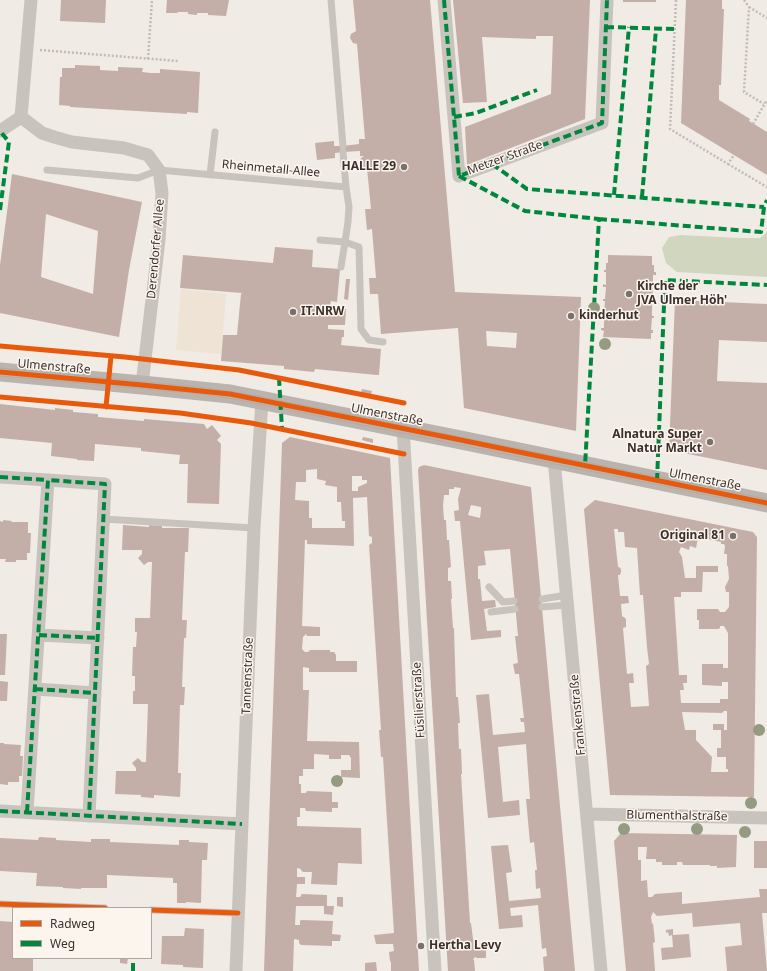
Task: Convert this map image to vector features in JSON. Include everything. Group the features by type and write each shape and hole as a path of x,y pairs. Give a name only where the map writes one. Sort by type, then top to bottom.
{"main road":[{"name":"Ulmenstraße","path":"0,372 230,394 767,503"}],"street":[{"path":"22,117 31,0"},
{"name":"Metzer Straße","path":"444,0 459,176 602,123 607,0"},
{"path":"0,131 22,117"},
{"path":"22,117 42,133 54,137 72,142 124,148 148,155 159,170"},
{"name":"Derendorfer Allee","path":"142,385 159,240 162,193 159,170"},
{"name":"Tannenstraße","path":"236,971 254,528 262,400"},
{"name":"Füsilierstraße","path":"403,428 434,971"},
{"name":"Frankenstraße","path":"554,459 601,971"},
{"path":"0,477 105,484 89,816"},
{"path":"28,812 48,480"},
{"path":"38,635 98,638"},
{"path":"35,689 95,692"},
{"path":"0,811 242,824"},
{"name":"Blumenthalstraße","path":"587,814 767,818"}],"lane":[{"path":"331,0 346,188 349,207 341,267"},
{"path":"210,175 215,132"},
{"path":"47,170 138,178 159,170"},
{"name":"Rheinmetall-Allee","path":"159,170 346,188"},
{"path":"320,240 345,242 359,246 361,328 368,340 383,342"},
{"path":"103,519 254,528"},
{"path":"489,587 502,602 514,601"},
{"path":"542,599 567,600"},
{"path":"542,607 567,600"},
{"path":"491,612 515,609"},
{"path":"0,904 79,907"},
{"path":"152,910 238,914"}],"path":[{"path":"148,59 152,0"},
{"path":"676,0 670,130 767,187"},
{"path":"744,0 748,7 767,18"},
{"path":"748,7 744,92 764,104"},
{"path":"28,48 178,61"},
{"path":"753,124 767,100"},
{"path":"728,164 734,155"}],"green space":[{"path":"767,231 767,277 677,272 666,263 662,248 669,237 681,235 760,238"}],"shaded area":[{"path":"181,289 226,294 221,354 176,350"}],"building":[{"path":"61,0 106,0 105,23 60,21"},
{"path":"167,0 229,0 226,16 208,15 208,13 197,13 197,15 188,14 188,12 166,13"},
{"name":"HALLE 29","path":"353,0 430,0 455,292 581,297 576,431 464,408 458,328 381,334 378,294 370,294 369,278 376,278 372,229 367,230 365,209 371,209 367,168 362,166 360,162 361,158 364,156 360,156 360,151 343,152 335,153 335,158 317,160 315,143 334,141 334,146 343,146 359,144 359,139 365,139 357,44 353,43 350,38 351,34 356,31","holes":["486,331 517,333 516,348 487,346"]},
{"path":"453,0 590,0 585,119 467,165 465,127 551,94 553,36 536,36 536,39 482,37 487,102 463,103"},
{"path":"623,0 656,0 656,2 623,2"},
{"path":"686,0 722,0 722,9 724,9 719,100 750,119 749,121 767,132 767,175 681,123"},
{"path":"75,65 100,66 100,70 118,71 118,67 143,68 142,72 151,73 160,73 160,69 200,72 198,113 187,112 187,114 70,107 59,105 60,77 62,77 62,68 75,68"},
{"path":"12,174 142,202 129,270 119,337 0,313 0,265","holes":["46,214 98,231 93,294 41,277"]},
{"name":"IT.NRW","path":"275,247 313,250 312,267 340,269 337,302 331,301 330,305 346,309 345,325 328,325 328,329 344,330 344,337 342,337 341,345 381,349 379,375 315,369 314,372 284,369 284,366 221,361 223,335 237,335 242,293 180,288 183,255 273,263"},
{"name":"Kirche der JVA Ulmer Höh'","path":"608,255 652,256 652,265 654,265 654,272 656,272 656,275 653,275 653,287 655,287 655,289 653,289 652,301 655,301 655,303 652,303 652,316 654,316 654,318 652,318 651,330 653,330 653,333 651,333 651,339 603,337 604,331 601,330 601,328 604,328 604,315 602,315 602,313 604,313 605,301 603,301 603,299 605,299 606,287 603,287 603,284 606,285 606,272 604,272 604,270 606,270 606,263 608,263"},
{"path":"346,279 350,279 348,300 344,299"},
{"path":"675,300 767,304 767,342 719,340 717,381 767,383 767,470 669,450"},
{"path":"362,389 372,391 371,395 361,393"},
{"path":"0,404 55,410 55,408 73,410 73,412 98,414 98,417 204,424 207,429 212,425 221,436 217,440 221,444 219,504 187,503 188,464 179,464 180,455 141,451 141,448 95,444 94,461 77,460 51,456 52,443 0,438"},
{"path":"290,437 390,458 419,971 391,971 389,952 394,951 393,944 376,944 374,935 394,933 383,757 381,757 379,730 381,730 369,545 372,543 372,537 369,536 367,497 353,498 354,546 307,544 307,540 305,540 302,626 320,627 320,636 307,636 306,634 303,637 302,649 305,652 310,650 330,650 330,652 334,652 336,655 336,661 357,661 357,672 309,672 309,668 303,667 303,690 309,690 307,741 359,742 360,778 341,777 341,770 351,770 351,758 349,755 341,755 341,759 329,759 329,755 314,754 314,769 303,769 303,776 299,776 301,793 306,793 307,791 332,792 332,802 338,802 338,808 332,808 332,812 306,811 305,808 300,808 300,817 297,817 297,826 361,828 362,864 338,863 337,885 311,884 312,872 303,872 301,869 297,868 297,877 305,877 305,884 297,884 296,897 300,897 302,894 327,895 327,906 334,906 333,915 324,914 324,906 296,906 295,925 300,925 301,920 333,921 332,934 341,935 340,941 332,941 332,946 301,945 299,940 294,939 293,971 264,971 282,443","holes":["317,469 317,479 326,481 325,485 337,487 337,502 341,502 342,521 345,521 345,528 312,528 312,518 309,518 309,501 295,500 296,482 306,482 306,470","352,476 362,476 362,480 367,480 367,483 358,487 358,491 352,491"]},
{"path":"363,437 373,439 373,443 362,440"},
{"path":"424,465 531,487 575,971 544,971 543,957 547,956 546,948 542,949 538,905 510,908 511,916 522,915 523,927 499,929 491,846 508,845 512,872 506,873 509,901 541,898 540,888 536,889 535,870 537,870 534,842 530,843 526,799 530,799 526,744 498,747 503,802 519,800 520,815 488,818 476,695 489,694 493,735 525,732 524,722 521,722 520,718 524,718 519,674 515,674 513,664 518,663 515,636 518,636 510,549 484,551 486,565 478,566 478,579 480,579 482,601 495,600 496,607 484,609 487,631 501,630 501,637 471,640 460,521 455,521 454,511 459,510 458,499 461,488 454,487 454,489 449,489 449,495 444,495 443,506 444,520 446,520 447,540 449,540 451,567 448,568 448,581 451,581 456,697 458,697 460,723 458,723 459,749 461,749 461,774 470,923 476,950 486,949 486,958 475,957 473,960 475,971 448,971 419,467","holes":["471,505 481,507 480,518 468,515"]},
{"path":"595,500 753,532 757,537 754,797 610,795 584,509","holes":["614,529 618,529 618,532 624,532 625,547 637,548 640,595 643,595 649,664 646,666 649,706 631,707 629,683 634,683 633,673 627,674 623,628 626,627 626,619 622,616 621,604 629,603 628,596 620,596 618,575 620,575 621,569 618,567","699,533 709,535 708,539 724,544 724,554 727,554 729,579 725,587 726,592 729,592 729,607 725,612 720,612 718,609 697,609 699,629 718,629 720,626 724,626 728,633 728,668 723,668 723,664 702,664 702,685 722,686 722,682 728,682 728,699 720,699 720,703 681,703 680,690 684,690 683,683 687,683 687,675 679,675 674,597 681,597 681,592 702,592 703,572 718,572 718,566 696,566 696,578 685,578 682,557 679,552 681,547 689,550 690,546 696,548","727,711 727,730 724,730 724,724 713,724 713,730 721,730 721,748 717,748 717,757 726,757 726,769 728,769 728,772 711,772 712,757 696,740 696,730 685,730 682,712 722,713"]},
{"path":"3,520 12,521 11,522 28,522 28,533 31,533 30,553 27,553 27,560 5,562 6,559 0,559 0,521 3,522"},
{"path":"123,525 149,527 149,525 162,526 162,528 189,528 188,552 185,552 182,620 187,620 186,638 184,638 182,687 185,687 184,705 180,705 178,773 181,773 180,797 154,795 154,798 141,797 141,795 115,794 116,771 136,771 136,768 132,763 138,758 142,762 146,762 148,704 133,704 135,676 132,676 133,647 136,647 137,632 135,632 135,618 150,618 152,562 148,562 144,565 138,558 142,554 142,550 122,550"},
{"path":"0,634 7,634 5,675 0,675"},
{"path":"0,681 8,682 7,701 0,701"},
{"path":"0,743 21,745 20,756 23,756 22,776 19,776 19,782 8,782 8,785 0,784"},
{"path":"621,833 737,835 736,867 717,868 717,866 710,865 683,865 682,862 677,862 677,865 662,865 662,862 656,862 656,859 646,859 647,847 638,847 638,860 641,860 641,881 647,880 648,897 652,897 655,894 682,892 682,904 760,897 759,889 767,889 767,913 762,913 767,971 727,971 725,947 742,945 740,923 693,927 692,913 657,916 653,912 651,917 655,942 653,943 655,971 626,971 614,841"},
{"path":"39,837 56,838 56,840 91,842 91,839 110,839 110,842 179,845 179,840 208,843 207,860 202,860 201,903 177,903 177,883 173,883 173,878 107,875 107,888 81,889 36,886 37,873 0,871 0,838 38,840"},
{"path":"754,841 767,841 767,868 754,868"},
{"path":"337,897 343,897 343,907 337,906"},
{"path":"0,921 12,922 12,959 33,959 33,971 0,971"},
{"path":"185,928 204,929 203,968 161,964 162,936 184,936"},
{"path":"673,929 673,935 689,934 691,957 662,960 661,948 673,947 672,935 669,936 668,932 666,933 666,930"},
{"path":"120,959 128,959 127,964 120,963"},
{"path":"376,962 377,971 365,971 365,963"}],"tram line":[{"path":"0,368 198,387 248,394 767,499"},
{"path":"0,376 193,393 234,399 767,507"}],"marked path":[{"path":"444,0 459,176 602,123 607,0"},
{"path":"606,27 674,29"},
{"path":"614,195 629,27"},
{"path":"642,197 656,29"},
{"path":"454,117 476,113 537,90"},
{"path":"0,131 9,142 0,210"},
{"path":"492,164 527,189 764,207"},
{"path":"459,176 525,211 599,219 585,466"},
{"path":"599,219 761,232 764,207 767,200"},
{"path":"657,481 665,280 767,285"},
{"path":"279,378 282,429"},
{"path":"0,477 48,480"},
{"path":"27,812 48,480 105,484 89,816"},
{"path":"39,635 98,638"},
{"path":"35,689 95,693"},
{"path":"0,811 242,824"},
{"path":"133,959 133,971"}],"cycle path":[{"path":"0,346 125,357 239,370 404,403"},
{"path":"106,407 111,356"},
{"path":"0,372 230,394 767,503"},
{"path":"0,397 180,413 251,423 404,454"},
{"path":"0,904 79,907"},
{"path":"152,910 238,913"}],"place":[{"name":"HALLE 29","path":"404,167"},
{"name":"Kirche der JVA Ulmer Höh'","path":"629,294"},
{"name":"IT.NRW","path":"293,312"},
{"name":"kinderhut","path":"571,316"},
{"name":"Alnatura Super Natur Markt","path":"710,442"},
{"name":"Original 81","path":"733,536"},
{"name":"Hertha Levy","path":"421,946"}]}
